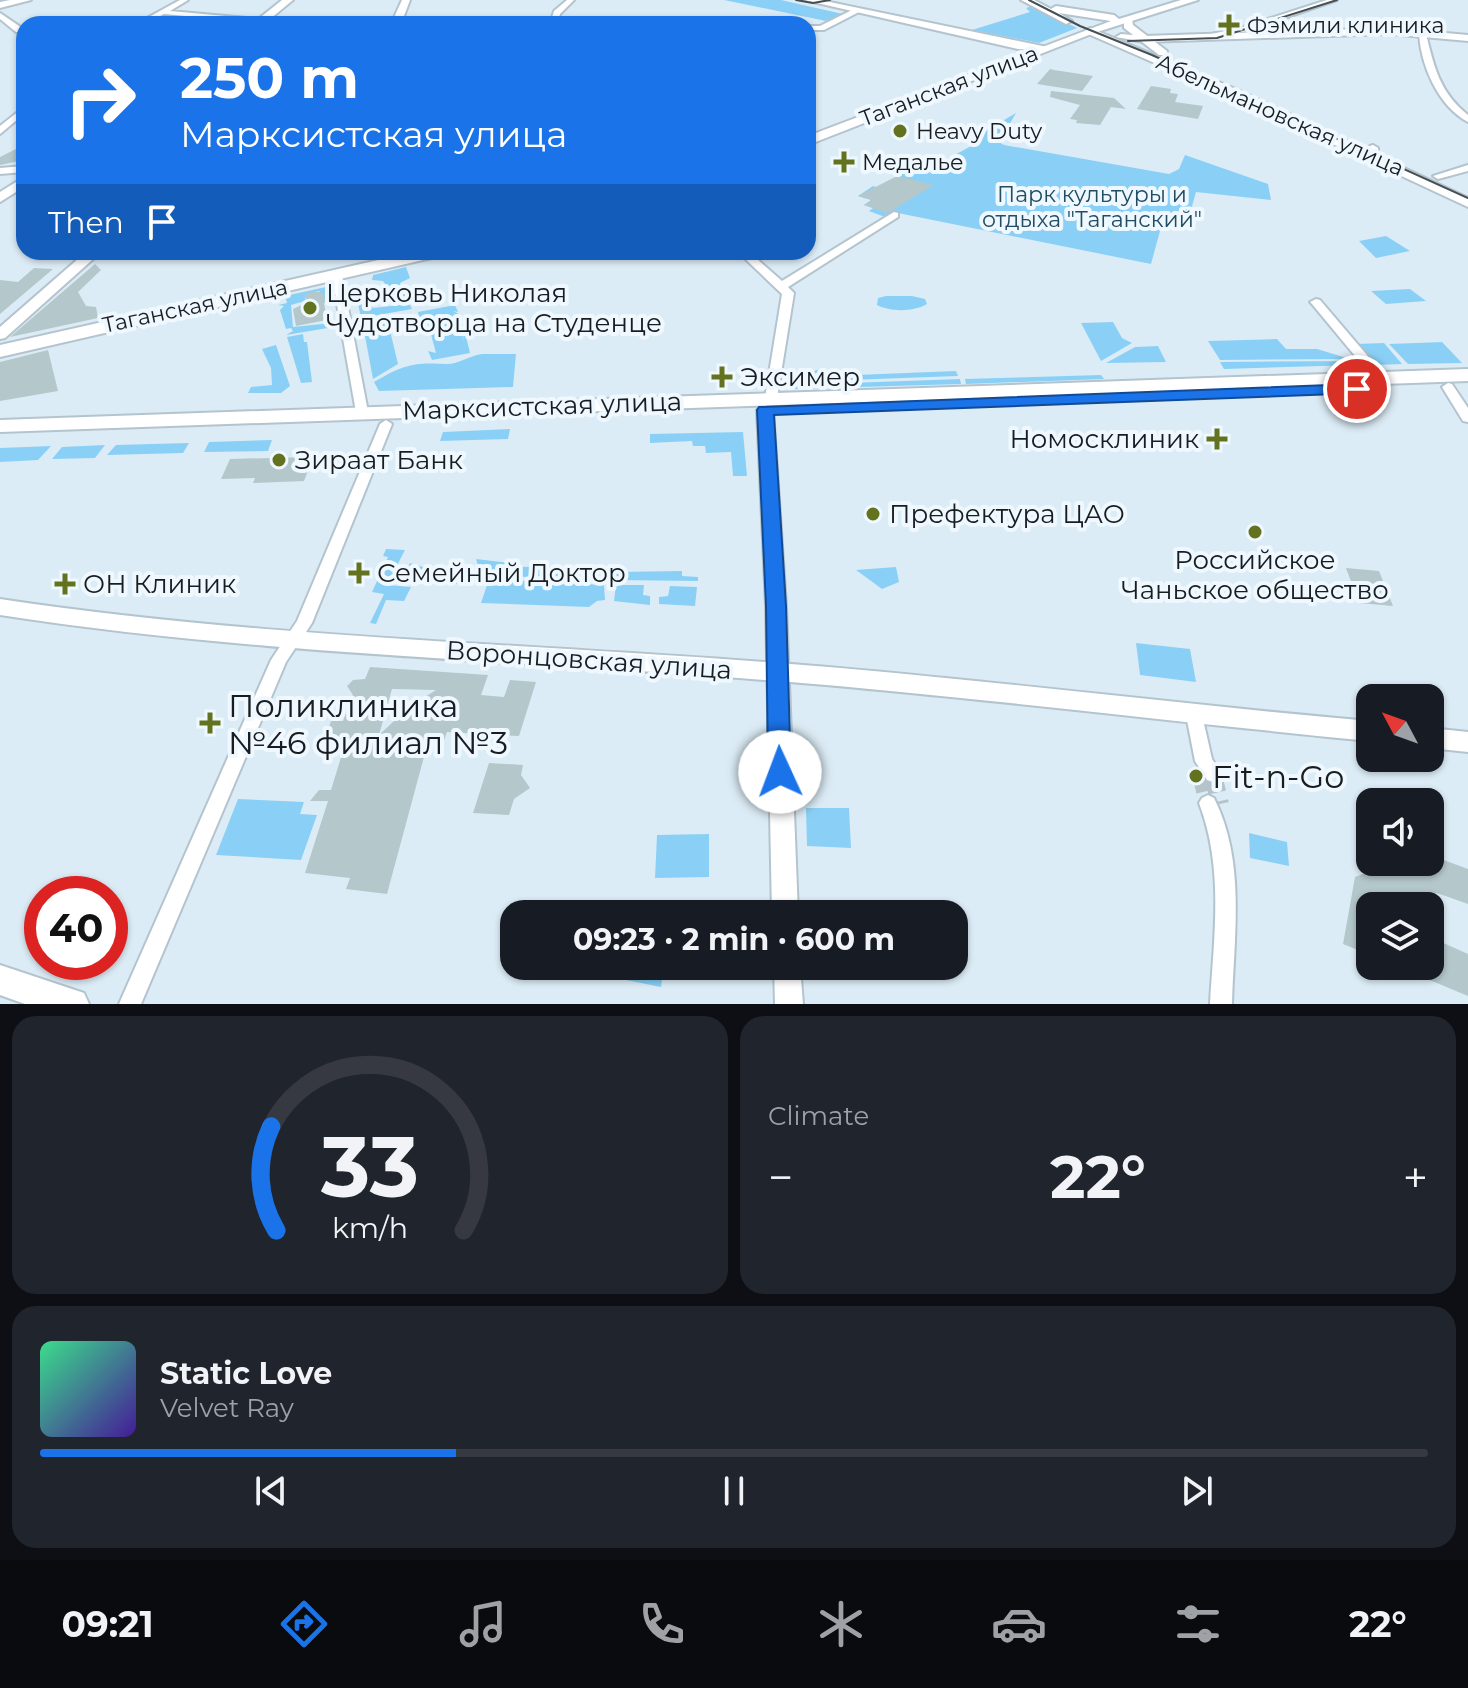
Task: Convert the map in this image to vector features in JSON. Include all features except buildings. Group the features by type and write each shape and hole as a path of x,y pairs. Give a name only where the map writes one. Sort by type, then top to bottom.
{"main road":[{"path":"0,5 26,0"},
{"path":"268,16 288,0"},
{"path":"1026,0 1095,29"},
{"path":"1039,0 1095,29"},
{"path":"1126,22 1173,0"},
{"path":"1056,9 1126,22 1193,0"},
{"path":"1126,22 1167,56"},
{"name":"Таганская улица","path":"816,138 1095,29 1126,22"},
{"name":"Абельмановская улица","path":"1095,29 1167,56 1236,90"},
{"name":"Абельмановская улица","path":"1095,29 1367,150 1468,203"},
{"name":"Абельмановская улица","path":"1367,150 1468,189"},
{"name":"Таганская улица","path":"0,351 403,260"},
{"name":"Марксистская улица","path":"0,437 386,424 768,404 1468,375"},
{"name":"Марксистская улица","path":"0,426 362,412 1458,387"},
{"name":"Воронцовская улица","path":"0,607 137,626 292,640 776,672 1356,730"},
{"path":"1444,739 1468,742"},
{"path":"0,980 72,1004"}],"street":[{"path":"155,16 185,0"},
{"path":"556,16 571,0"},
{"path":"1167,56 1163,48 1171,42 1236,35 1334,0"},
{"path":"804,1 824,2 852,12"},
{"path":"804,1 1025,47 1047,48"},
{"path":"162,12 197,16"},
{"path":"816,28 852,12"},
{"path":"0,15 16,28"},
{"path":"1126,22 1165,38"},
{"path":"1445,31 1459,25"},
{"path":"1421,31 1433,78 1454,108 1468,119"},
{"path":"1121,37 1144,39 1445,31 1468,38"},
{"path":"1438,176 1468,168"},
{"path":"782,286 894,215"},
{"path":"0,335 85,260"},
{"path":"752,260 782,286 789,297 768,404 784,900"},
{"path":"337,276 362,412"},
{"path":"1316,302 1379,377"},
{"path":"1458,387 1468,418"},
{"path":"130,1004 279,660 304,623 386,424"},
{"path":"1194,715 1206,770"},
{"path":"1215,810 1225,873 1221,1004"},
{"path":"788,980 789,1004"}],"green space":[{"path":"724,0 781,0 843,14 826,21 816,19 816,16 802,16"},
{"path":"1032,6 1077,28 1039,43 972,30 1030,12 1026,8"},
{"name":"Парк культуры и отдыха \"Таганский\"","path":"1016,113 999,142 1004,145 1169,174 1179,169 1185,155 1268,184 1271,200 1196,192 1187,224 1163,220 1151,264 893,212 885,217 869,211 873,208 864,205 871,200 858,196 873,186 879,188 908,169 917,172 938,157 947,159 977,143 987,130"},
{"path":"1386,236 1410,251 1376,258 1359,241"},
{"path":"406,267 410,278 400,283 405,296 408,295 411,300 408,301 412,309 361,318 357,299 366,298 373,308 400,305 383,281 372,280 373,275"},
{"path":"326,287 328,298 325,299 319,291 305,295 305,301 291,305 293,327 332,323 334,327 286,335 293,331 286,329 280,310 284,306 278,305 287,303 285,296"},
{"path":"1410,289 1426,301 1386,304 1371,291"},
{"path":"912,296 925,299 927,304 902,310 877,305 878,298"},
{"path":"455,305 458,312 453,311 459,314 463,326 459,326 464,341 461,328 464,328 470,353 432,360 428,351 436,353 426,316 420,320 418,312"},
{"path":"395,314 387,318 398,364 373,379 362,320"},
{"path":"1113,322 1122,338 1132,343 1101,361 1081,323"},
{"path":"303,334 304,342 307,342 312,382 301,383 287,337"},
{"path":"1277,339 1286,349 1317,349 1350,359 1220,360 1208,341"},
{"path":"1442,342 1462,363 1408,364 1389,344"},
{"path":"1384,343 1402,364 1375,365 1357,344"},
{"path":"276,345 290,386 281,393 248,393 251,387 272,385 271,368 262,349"},
{"path":"1158,346 1166,362 1106,363 1135,347"},
{"path":"482,354 516,354 513,387 379,391 374,382 410,366 451,364"},
{"path":"1352,361 1356,365 1224,369 1220,362"},
{"path":"817,370 856,375 956,371 958,376 794,382 794,379"},
{"path":"1101,375 1104,379 966,384 965,379"},
{"path":"960,379 961,384 793,389 793,385"},
{"path":"510,429 508,439 440,441 443,432"},
{"path":"743,432 747,476 733,476 731,452 706,453 705,446 693,446 692,441 650,443 650,434"},
{"path":"272,440 268,451 204,452 209,442"},
{"path":"189,443 183,453 107,455 116,445"},
{"path":"105,445 95,458 52,459 62,447"},
{"path":"51,446 38,460 0,462 0,448"},
{"path":"386,549 405,550 387,585 411,587 404,601 386,600 376,624 370,623 384,594 372,592 388,557 383,556"},
{"path":"476,559 518,564 518,567 566,566 563,579 607,580 562,580 480,573"},
{"path":"410,563 465,580 464,584 402,580"},
{"path":"896,567 899,582 882,589 856,570"},
{"path":"682,571 682,576 698,577 698,581 615,580 616,572"},
{"path":"489,579 604,585 605,600 589,607 481,603"},
{"path":"616,585 644,585 643,595 650,596 650,605 614,601"},
{"path":"670,586 697,587 695,606 659,604 659,597 668,596"},
{"path":"1136,643 1190,649 1196,682 1140,675"},
{"path":"238,799 304,802 300,814 317,815 301,860 216,855"},
{"path":"806,808 849,808 851,848 807,846"},
{"path":"1249,833 1287,842 1289,866 1250,858"},
{"path":"709,834 709,877 655,878 657,835"},
{"path":"626,980 662,980 661,987"}],"tunnel":[{"path":"1201,774 1208,803"},
{"path":"1213,775 1220,804"}],"tram line":[{"path":"796,0 813,3 830,0"},
{"path":"1029,0 1080,26 1152,55 1468,198"},
{"path":"1128,41 1217,38 1337,0"}],"place":[{"name":"Фэмили клиника","path":"1229,25"},
{"name":"Heavy Duty","path":"900,131"},
{"name":"Медалье","path":"844,162"},
{"name":"Церковь Николая Чудотворца на Студенце","path":"310,308"},
{"name":"Эксимер","path":"722,377"},
{"name":"Номосклиник","path":"1217,439"},
{"name":"Зираат Банк","path":"279,460"},
{"name":"Префектура ЦАО","path":"873,514"},
{"name":"Российское Чаньское общество","path":"1255,532"},
{"name":"Семейный Доктор","path":"359,573"},
{"name":"ОН Клиник","path":"65,584"},
{"name":"Поликлиника №46 филиал №3","path":"210,723"},
{"name":"Fit-n-Go","path":"1196,776"}],"route":[{"path":"780,772 776,606 765,410 1357,389"}]}
